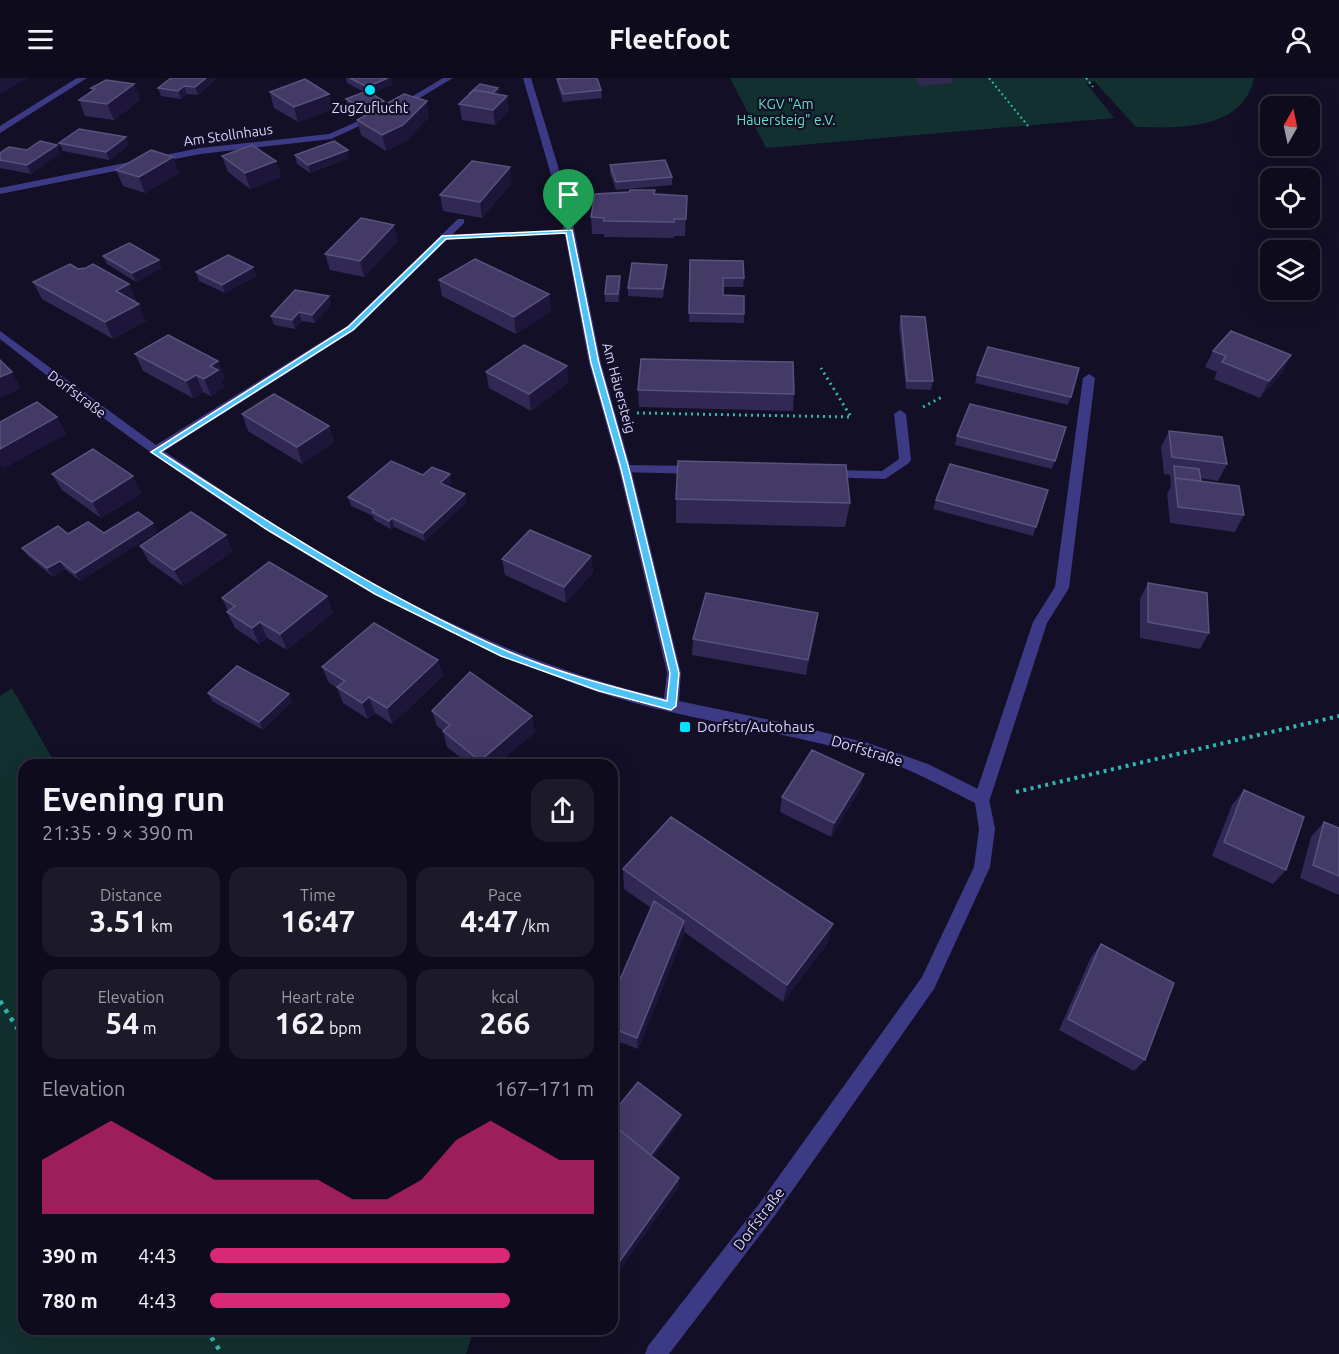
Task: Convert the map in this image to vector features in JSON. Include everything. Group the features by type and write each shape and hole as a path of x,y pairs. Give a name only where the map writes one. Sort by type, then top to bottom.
{"street":[{"path":"0,130 83,78"},
{"name":"Am Stollnhaus","path":"0,191 200,151 331,136 408,103 449,78"},
{"name":"Am Häuersteig","path":"527,78 563,199 595,363 625,469 674,673 671,706"},
{"path":"154,452 351,328 461,221"},
{"name":"Dorfstraße","path":"0,334 154,452 269,527 378,592 504,654 599,687 671,706 811,734 862,748 922,768 982,799 987,829 982,867 928,983 766,1211 656,1354"},
{"path":"982,799 1040,622 1062,588 1089,378"},
{"path":"814,473 885,475 904,460 900,414"},
{"path":"625,469 708,471"}],"path":[{"path":"988,78 1028,126"},
{"path":"1086,78 1093,87"},
{"path":"444,237 569,231"},
{"path":"609,412 851,417 820,368"},
{"path":"918,410 942,397"},
{"path":"982,799 1339,716"},
{"path":"0,1000 18,1029"},
{"path":"210,1335 222,1354"}],"green space":[{"name":"KGV \"Am Häuersteig\" e.V.","path":"730,78 1254,78 1247,95 1237,108 1207,123 1189,126 1136,127 1094,81 1086,83 1114,118 766,148"},
{"path":"12,688 53,759 18,759 18,1335 472,1335 466,1354 0,1354 0,696"}],"building":[{"path":"171,78 206,78 195,87 184,86 178,91 158,88"},
{"path":"350,78 388,78 367,87"},
{"path":"597,78 601,90 563,94 557,79"},
{"path":"305,79 329,94 294,107 270,92"},
{"path":"106,80 134,84 107,104 79,100 95,89 91,88"},
{"path":"480,84 498,88 493,93 474,90 470,93"},
{"path":"474,90 507,96 493,110 459,104"},
{"path":"367,91 384,101 363,109 346,99"},
{"path":"404,94 427,101 403,125 382,135 357,120"},
{"path":"79,129 126,137 106,152 59,143"},
{"path":"40,141 57,145 27,165 0,160 0,153 9,147 27,150"},
{"path":"334,141 348,150 308,165 295,155"},
{"path":"252,145 276,161 245,173 222,156"},
{"path":"151,150 173,157 139,177 116,170"},
{"path":"665,160 672,177 616,182 610,165"},
{"path":"472,161 510,167 480,202 440,195"},
{"path":"630,190 655,190 654,194 687,196 686,219 674,219 674,222 604,221 604,218 591,217 595,194 629,192"},
{"path":"361,218 394,225 360,261 325,254"},
{"path":"129,243 159,260 132,273 103,256"},
{"path":"228,255 253,267 222,285 196,272"},
{"path":"475,259 549,294 514,317 439,280"},
{"path":"690,260 743,261 744,278 723,278 723,295 744,296 744,314 689,313"},
{"path":"632,263 667,265 663,289 628,288"},
{"path":"70,264 78,269 93,264 129,284 116,291 139,304 105,322 33,282"},
{"path":"607,276 620,276 618,294 605,294"},
{"path":"295,290 329,296 312,315 299,312 292,320 271,316"},
{"path":"901,316 925,317 933,381 907,381"},
{"path":"1231,331 1291,355 1269,381 1222,362 1226,356 1213,351"},
{"path":"168,335 218,361 210,366 218,370 204,379 196,375 186,381 135,354"},
{"path":"524,345 567,366 529,394 486,372"},
{"path":"988,347 1079,368 1071,397 977,375"},
{"path":"641,359 793,362 794,394 638,390"},
{"path":"0,360 12,372 0,377"},
{"path":"274,394 329,426 297,447 242,414"},
{"path":"37,402 57,417 0,449 0,422"},
{"path":"970,404 1066,427 1055,461 957,436"},
{"path":"1169,431 1222,437 1227,464 1172,457"},
{"path":"93,449 133,476 92,502 52,474"},
{"path":"391,461 423,475 432,467 450,474 440,483 465,494 423,533 392,518 389,521 372,512 374,510 348,497"},
{"path":"678,461 846,465 850,503 676,499"},
{"path":"950,464 1048,490 1036,527 936,500"},
{"path":"1174,466 1199,469 1201,481 1175,478"},
{"path":"1175,478 1239,486 1244,515 1178,507"},
{"path":"138,512 153,523 75,573 60,561 47,568 22,548 58,526 68,534 88,522 104,533"},
{"path":"191,512 226,535 174,570 140,546"},
{"path":"530,530 591,556 564,587 502,559"},
{"path":"269,562 327,596 280,634 260,622 252,628 227,612 235,606 222,598"},
{"path":"1148,583 1207,593 1209,633 1148,622"},
{"path":"706,593 818,613 808,660 693,639"},
{"path":"374,623 438,660 387,708 369,697 362,703 337,687 345,681 322,667"},
{"path":"237,666 289,694 259,722 208,693"},
{"path":"470,672 532,716 482,759 478,759 443,731 450,725 432,711"},
{"path":"812,750 864,774 834,823 782,797"},
{"path":"1244,790 1304,817 1286,870 1224,842"},
{"path":"671,817 833,924 787,985 623,869"},
{"path":"1324,822 1339,828 1339,876 1313,865"},
{"path":"654,901 684,921 637,1038 618,1030 618,984"},
{"path":"1101,944 1174,983 1145,1060 1068,1019"},
{"path":"638,1082 681,1115 651,1155 618,1129 618,1107"},
{"path":"618,1129 679,1178 618,1264"}],"place":[{"name":"ZugZuflucht","path":"370,90"},
{"name":"Dorfstr/Autohaus","path":"685,727"}],"route":[{"path":"569,231 595,363 625,469 674,673 671,706 599,687 504,654 378,592 269,527 154,452 351,328 444,237 569,231"}]}
